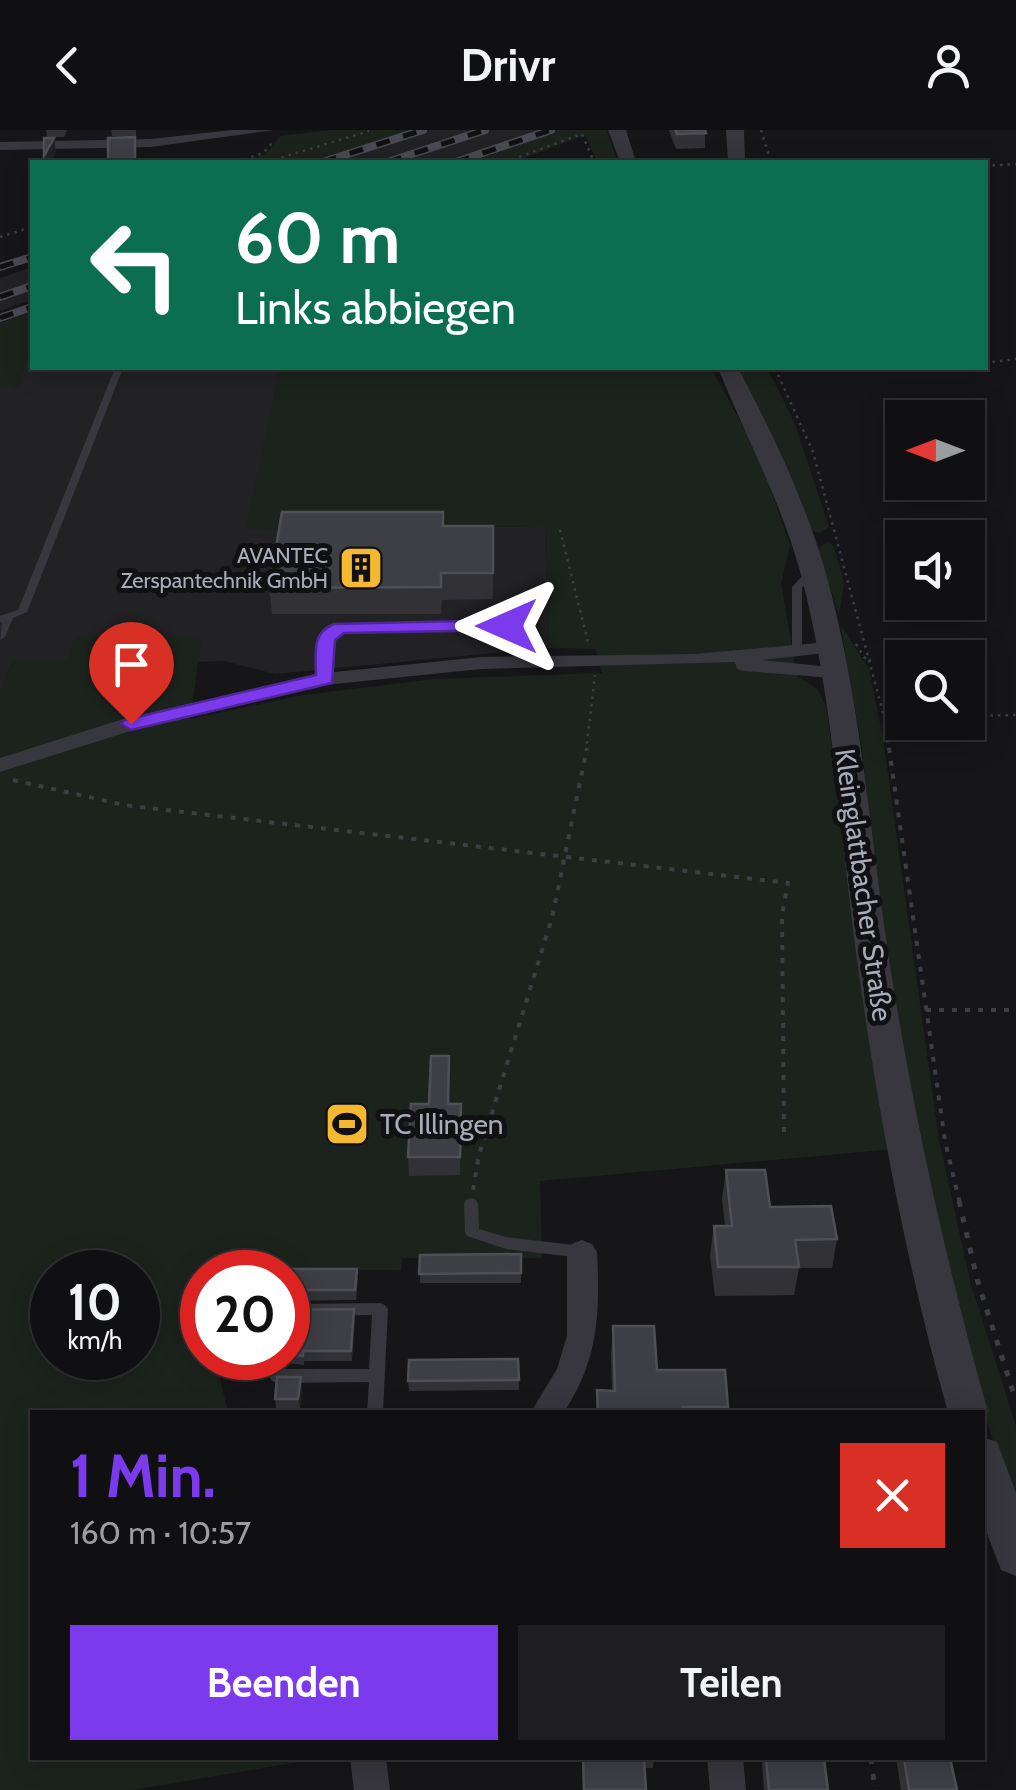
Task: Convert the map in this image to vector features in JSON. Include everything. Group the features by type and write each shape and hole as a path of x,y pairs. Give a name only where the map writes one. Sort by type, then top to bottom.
{"street":[{"path":"617,130 627,160"},
{"path":"735,130 736,160"},
{"path":"0,146 151,143 269,132"},
{"name":"Kleinglattbacher Straße","path":"729,370 771,453 812,571 831,660 884,1030 924,1243 967,1410"},
{"path":"694,660 797,648 831,660"},
{"path":"0,766 131,724 325,679 404,668 519,661 831,660"},
{"path":"548,1410 580,1358 585,1329 582,1252"},
{"path":"985,1464 1016,1556"},
{"path":"368,1760 372,1790"},
{"path":"725,1760 728,1790"}],"lane":[{"path":"0,637 4,619 22,612 117,370"},
{"path":"797,648 797,587 812,571"},
{"path":"325,679 326,640 330,632 341,628 507,626 517,628 519,661"},
{"path":"471,1204 472,1232 506,1243 582,1252"},
{"path":"310,1310 380,1310 375,1410"},
{"path":"310,1376 376,1375"}],"path":[{"path":"274,160 368,130"},
{"path":"761,130 770,160"},
{"path":"243,160 263,153 274,140 269,132"},
{"path":"510,160 582,134 593,160"},
{"path":"988,166 1016,164"},
{"path":"0,237 30,228"},
{"path":"988,363 1016,359"},
{"path":"777,370 803,424 823,484 884,716 946,1141 977,1279 1016,1401"},
{"path":"471,1204 479,1155 534,984 590,746 594,661 560,530"},
{"path":"985,716 1016,716"},
{"path":"0,778 124,805 788,882 782,915 784,1135"},
{"path":"926,1010 1016,1010"},
{"path":"871,1760 875,1790"}],"shaded area":[{"path":"331,130 412,130 318,160 248,160 266,154 280,136"},
{"path":"412,130 564,130 475,160 318,160"},
{"path":"564,130 606,130 617,160 596,160 585,135 519,160 475,160"},
{"path":"30,268 30,301 0,311 0,278"},
{"path":"30,313 30,355 18,388 0,388 0,323"},
{"path":"28,355 30,370 280,370 246,530 545,526 548,648 275,674 224,661 196,662 201,647 67,659 14,659 0,692 0,388 18,387"},
{"path":"280,370 712,370 758,453 790,545 781,584 797,676 817,689 826,707 874,1044 894,1149 540,1181 542,1258 402,1258 401,1270 310,1270 310,1250 180,1250 180,1380 220,1380 228,1410 30,1410 30,1760 311,1760 131,1790 0,1790 0,692 14,659 67,659 76,636 190,636 201,642 190,719 303,695 434,679 602,673 596,649 548,648 545,526 245,530"},
{"path":"737,370 768,370 795,424 829,527 819,533 811,530"},
{"path":"827,543 833,545 844,582 839,615 817,548"},
{"path":"841,625 869,669 883,738 939,1140 970,1281 1016,1426 1016,1507 959,1327 918,1142 887,955 862,749"}],"building":[{"path":"675,130 705,130 706,133 677,134"},
{"path":"135,137 135,160 91,160 108,159 108,138"},
{"path":"44,138 54,138 44,156"},
{"path":"282,512 443,512 443,526 493,526 493,573 441,573 441,587 269,588"},
{"path":"431,1056 449,1056 448,1104 461,1104 460,1157 408,1157 411,1104 429,1104"},
{"path":"726,1170 765,1170 770,1207 831,1206 837,1239 795,1240 799,1267 718,1267 714,1226 732,1226"},
{"path":"521,1254 521,1273 419,1274 420,1255"},
{"path":"310,1269 357,1269 355,1290 310,1290"},
{"path":"354,1309 351,1351 310,1351 310,1310"},
{"path":"613,1326 654,1326 657,1370 725,1370 728,1407 598,1410 597,1390 615,1391"},
{"path":"518,1359 519,1380 408,1381 409,1360"},
{"path":"277,1380 301,1380 298,1399 275,1399"},
{"path":"583,1760 644,1760 646,1790 584,1790"},
{"path":"766,1760 824,1760 828,1790 769,1790"},
{"path":"904,1760 950,1760 957,1790 909,1790"}],"railway":[{"path":"329,160 423,130"},
{"path":"394,160 485,130"},
{"path":"462,160 551,130"},
{"path":"0,267 30,258"},
{"path":"0,297 30,287"},
{"path":"0,318 30,308"}],"place":[{"name":"AVANTEC Zerspantechnik GmbH","path":"361,568"},
{"name":"TC Illingen","path":"347,1124"}],"route":[{"path":"131,724 325,679 326,640 330,632 341,628 507,626"}]}
